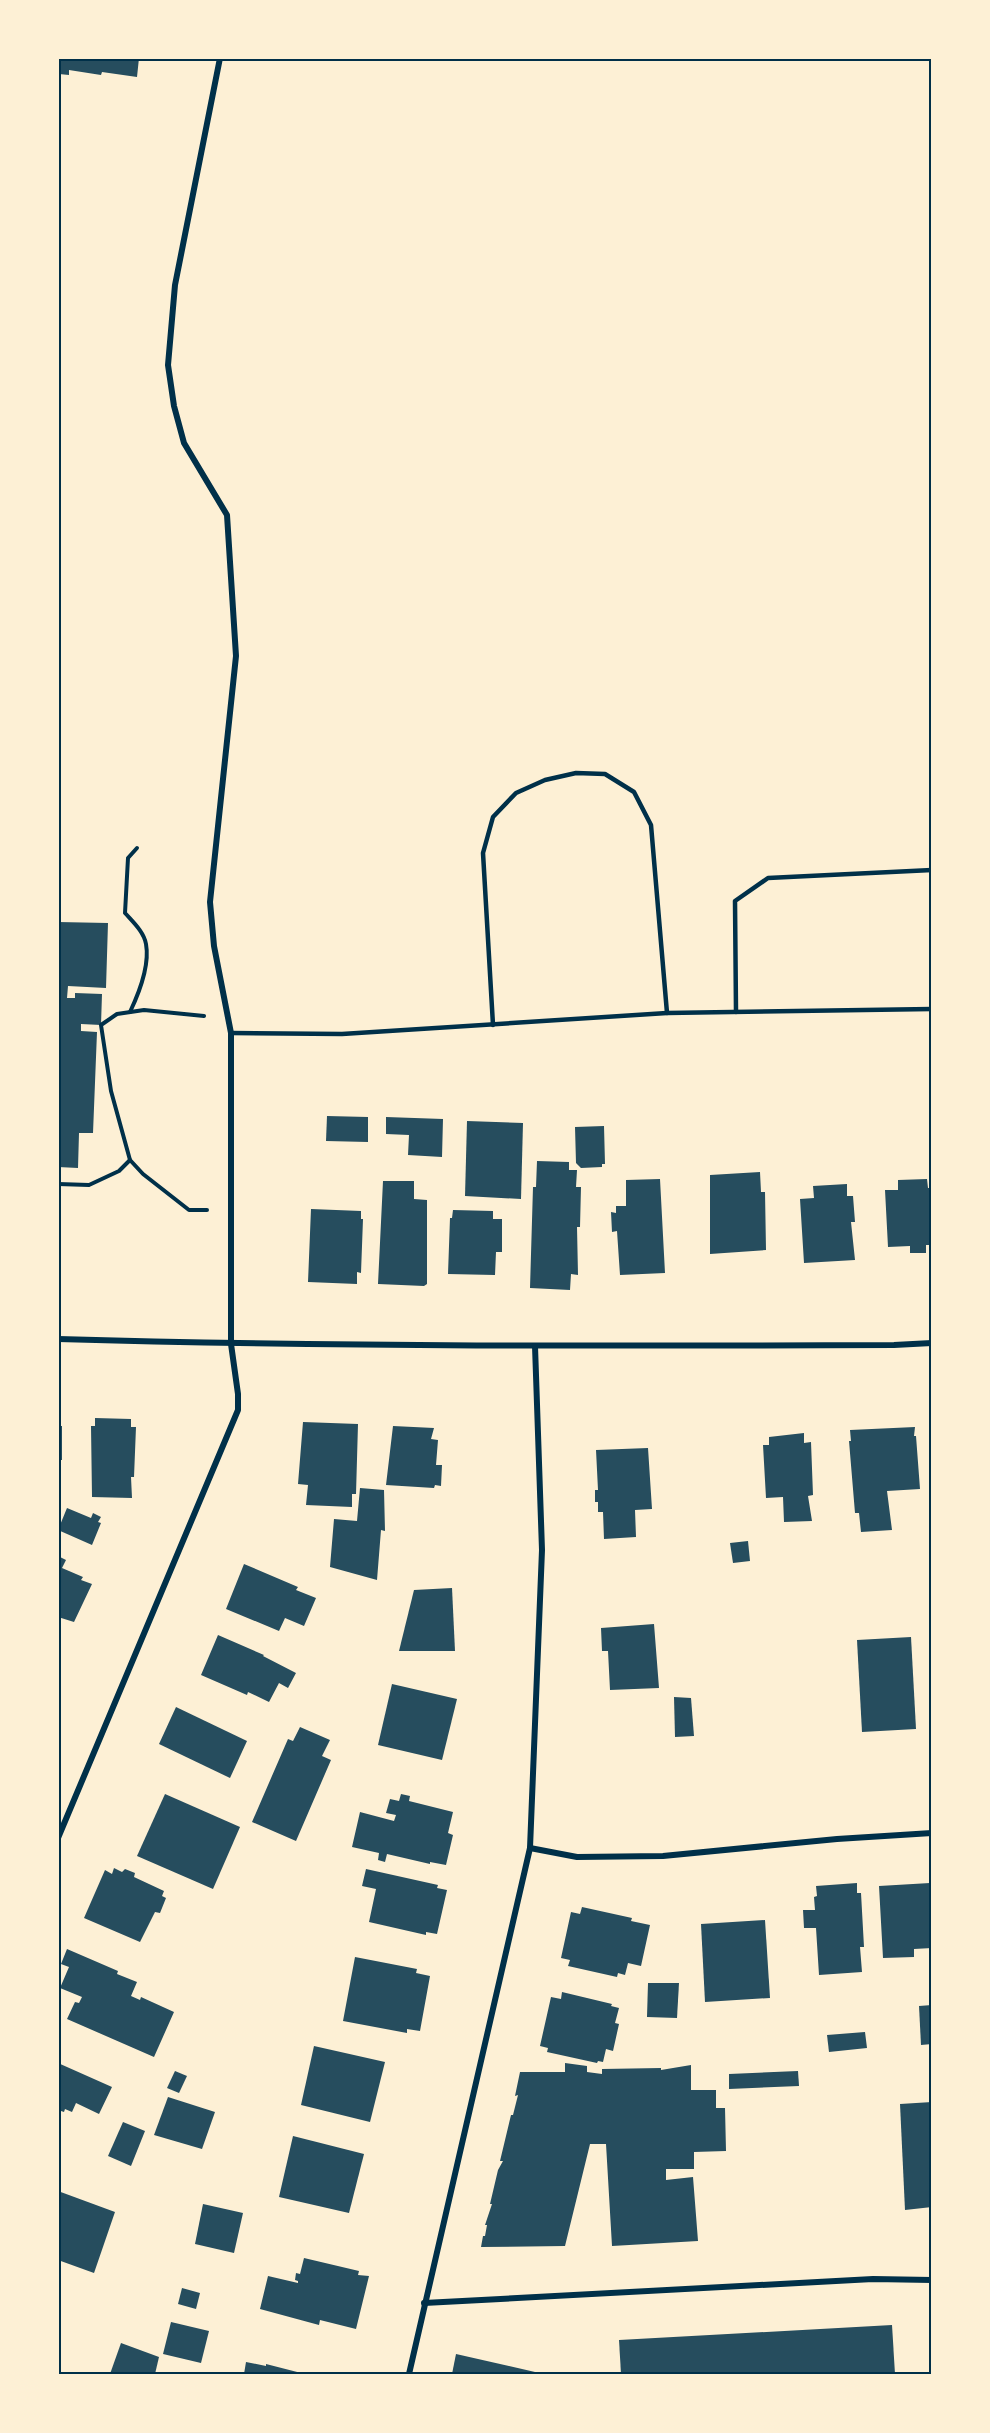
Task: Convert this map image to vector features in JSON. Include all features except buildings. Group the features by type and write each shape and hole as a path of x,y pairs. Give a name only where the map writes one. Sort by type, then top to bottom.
{"street":[{"path":"58,1838 238,1410 231,1344 231,1033 214,946 210,902 236,656 227,514 184,443 174,406 168,365 175,285 220,58"},
{"path":"58,1339 231,1344 535,1346 894,1345 932,1342"},
{"path":"409,2374 530,1848 543,1550 535,1346"},
{"path":"530,1848 577,1857 663,1856 837,1839 932,1833"},
{"path":"424,2303 873,2279 932,2280"}],"lane":[{"path":"493,1024 483,853 493,817 516,793 545,780 576,773 605,774 634,792 651,825 667,1013"},
{"path":"736,1012 735,901 768,878 932,870"},
{"path":"231,1033 342,1034 667,1013 932,1009"}],"path":[{"path":"130,1012 141,983 146,944 139,928 125,913 128,858 137,848"},
{"path":"229,1019 144,1010 117,1014 101,1025 111,1091 130,1160 142,1174 189,1210 232,1210"},
{"path":"58,1184 88,1185 119,1171 130,1160"}]}
